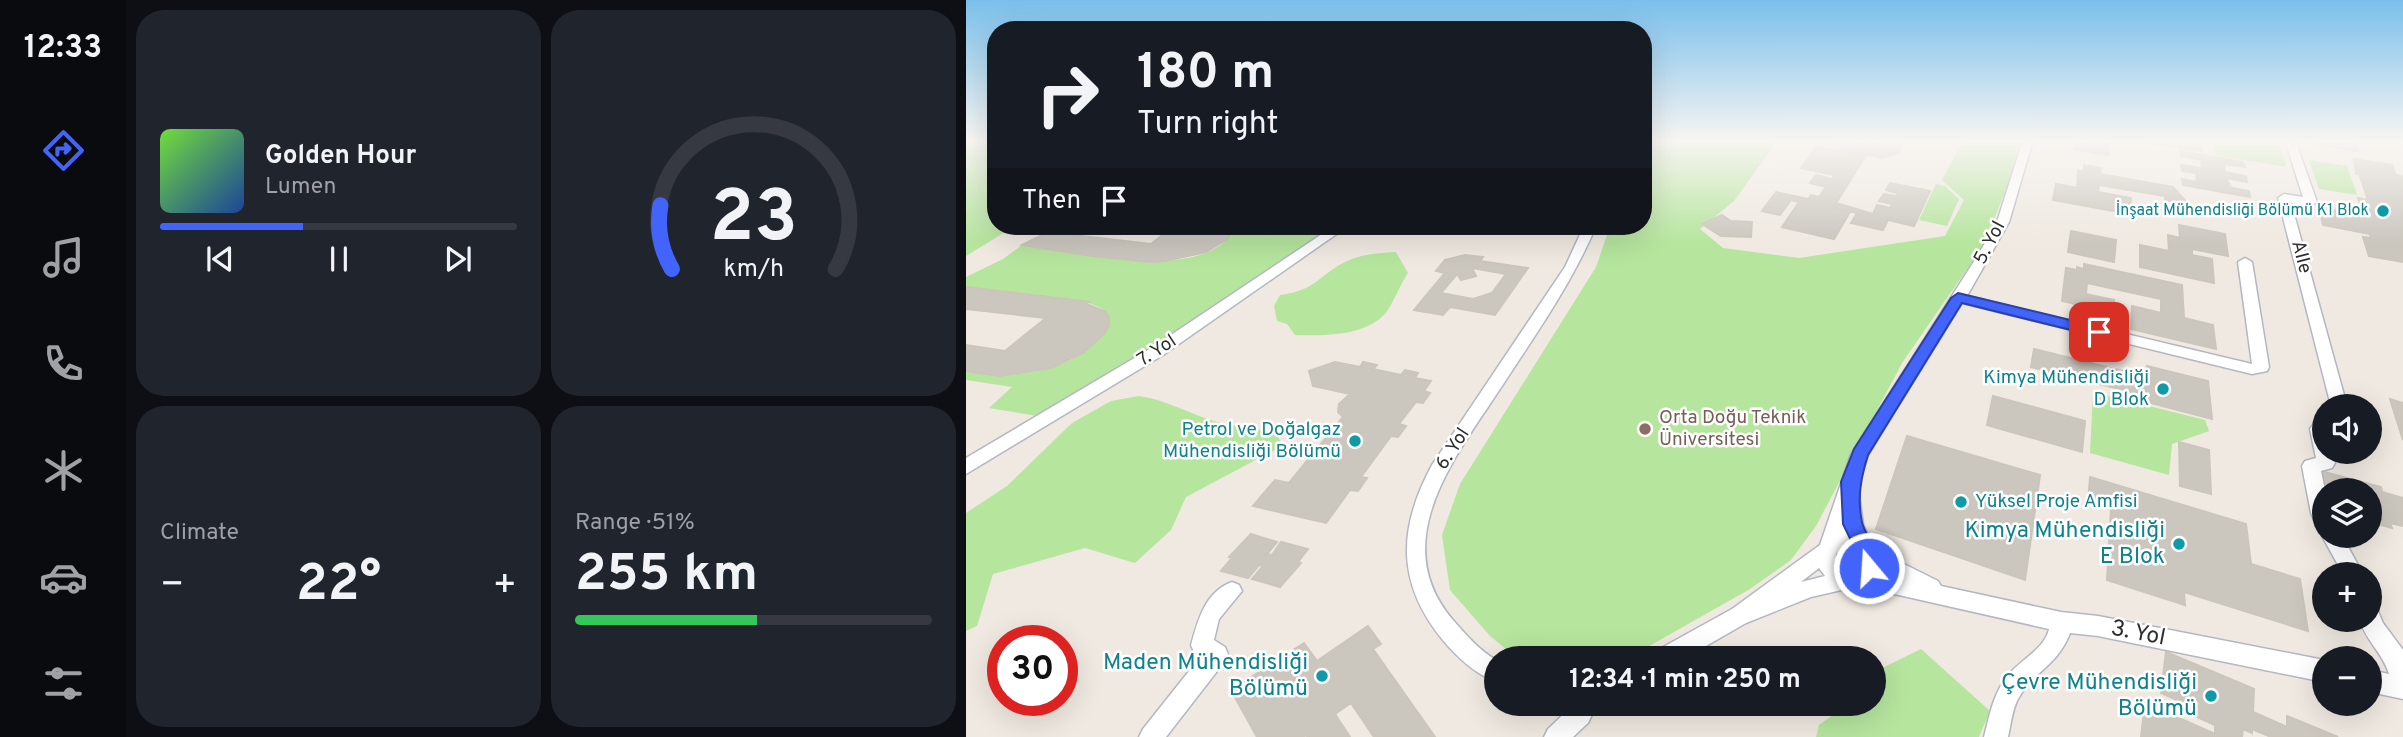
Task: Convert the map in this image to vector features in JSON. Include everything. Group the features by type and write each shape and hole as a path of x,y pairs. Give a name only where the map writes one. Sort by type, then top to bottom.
{"street":[{"name":"5. Yol","path":"1828,549 1860,454 2003,222 2018,174"},
{"name":"Alle","path":"2302,174 2311,202 2284,198 2336,394"},
{"name":"7. Yol","path":"966,467 1158,351 1329,235"},
{"name":"6. Yol","path":"1484,666 1444,626 1422,592 1414,554 1422,503 1438,470 1573,267 1586,235"},
{"path":"1958,298 2252,369 2261,367 2245,262"},
{"path":"2313,478 2311,466 2321,464"},
{"name":"5. Yol","path":"1850,482 1853,524 1866,552"},
{"path":"1685,646 1739,616 1809,588 1855,577 1869,568 1866,552 1857,544 1842,541 1739,616"},
{"path":"1828,549 1827,564 1831,569 1855,577"},
{"name":"3. Yol","path":"1866,552 1952,597"},
{"name":"3. Yol","path":"1855,577 2061,622 2098,626 2312,669"},
{"path":"1151,737 1217,654 1202,645 1210,614 1231,591"},
{"path":"1996,737 2006,698 2013,686 2054,646 2059,637 2061,622"},
{"path":"2376,632 2394,654 2403,685 2382,682"},
{"path":"1556,737 1579,716"}],"green space":[{"path":"966,174 987,174 987,235 1000,235 966,256"},
{"path":"1652,174 1753,174 1734,201 1700,229 1723,248 1799,258 1945,236 1964,200 1942,180 1945,174 2011,174 1983,246 1902,363 1816,526 1791,560 1750,589 1649,646 1502,646 1490,636 1450,590 1442,535 1460,484 1596,267 1607,235 1652,235"},
{"path":"2314,174 2350,174 2357,195 2319,189"},
{"path":"1936,184 1945,186 1959,199 1947,226 1919,220"},
{"path":"1228,235 1329,235 1158,351 1049,418 989,408 1012,387 966,380 966,371 1001,374 1054,367 1085,351 1106,331 1108,315 1087,302 966,287 966,277 1003,259 1022,245 1101,257 1168,260 1198,256 1221,245"},
{"path":"1396,252 1408,273 1386,312 1375,322 1342,333 1295,335 1287,324 1277,321 1274,306 1280,295 1302,290 1337,266 1353,259"},
{"path":"2093,392 2205,420 2209,431 2172,444 2169,475 2090,453"},
{"path":"1139,396 1158,400 1217,422 1277,433 1282,446 1186,497 1171,530 1135,563 1085,548 993,574 977,626 966,631 966,513 1007,486 1072,423 1111,401"},
{"path":"1921,649 1990,711 1979,737 1816,737 1819,725 1831,716 1886,716 1886,666"}],"building":[{"path":"1831,174 1854,174 1833,208 1850,212 1834,239 1782,227 1799,202 1791,200 1780,215 1762,211 1776,192 1808,199 1811,195 1819,197 1826,187 1810,183 1816,175 1832,179 1834,175"},
{"path":"2078,174 2102,174 2173,187 2188,204 2165,200 2165,196 2099,185 2098,192 2131,198 2130,214 2053,200 2056,184 2077,188"},
{"path":"2196,174 2246,176 2247,182 2226,178 2230,185 2227,184 2227,187 2249,191 2250,197 2183,185 2182,179 2197,182"},
{"name":"İnşaat Mühendisliği Bölümü K1 Blok","path":"2359,174 2403,176 2403,262 2369,256 2363,237 2371,238 2370,234 2323,225 2319,207 2364,216 2358,198 2368,200"},
{"path":"1890,183 1930,191 1914,226 1888,220 1883,230 1851,223 1857,213 1833,208 1836,203 1873,214 1877,205 1890,208 1892,204 1879,201 1884,194 1896,196 1898,193 1886,190"},
{"path":"1722,215 1731,221 1752,222 1751,237 1721,236 1702,224"},
{"path":"2179,225 2225,234 2228,256 2192,249 2192,255 2212,259 2214,283 2140,267 2140,245 2169,251 2168,235 2180,238"},
{"path":"2071,231 2116,240 2114,262 2068,252"},
{"path":"1042,235 1074,235 1151,244 1162,235 1229,235 1206,252 1150,262 1022,245"},
{"path":"1465,255 1483,257 1480,261 1528,268 1495,315 1450,307 1443,315 1414,310 1445,273 1436,271 1445,260","holes":["1472,268 1506,274 1492,293 1473,299 1441,293 1457,274 1461,280 1476,276"]},
{"path":"2084,264 2182,285 2184,318 2213,325 2216,349 2131,329 2132,306 2161,313 2161,299 2087,283 2086,294 2114,300 2113,321 2084,314 2085,306 2062,301 2066,268 2084,269"},
{"path":"966,287 1089,302 1086,304 1105,311 1109,317 1109,325 1104,334 1083,353 1051,368 999,376 966,371 966,345 1005,351 1046,318 966,309"},
{"name":"Kimya Mühendisliği D Blok","path":"2034,349 2147,377 2147,366 2208,381 2212,419 2147,402 2147,396 2031,367"},
{"name":"Petrol ve Doğalgaz Mühendisliği Bölümü","path":"1335,362 1360,367 1363,362 1377,365 1373,369 1401,375 1405,370 1418,373 1415,378 1431,381 1424,391 1430,393 1423,403 1416,402 1399,424 1406,426 1398,437 1391,436 1361,477 1367,478 1358,491 1350,490 1326,523 1253,506 1275,480 1289,483 1343,417 1338,412 1339,404 1350,394 1313,386 1309,371"},
{"path":"1993,396 2085,421 2082,452 1987,425"},
{"path":"2390,399 2403,403 2403,440"},
{"name":"Yüksel Proje Amfisi","path":"1907,436 2040,475 2025,580 1876,529"},
{"path":"2179,442 2209,450 2211,494 2180,486"},
{"path":"2317,470 2347,478 2320,478"},
{"name":"Kimya Mühendisliği E Blok","path":"2090,477 2246,524 2251,564 2300,579 2308,631 2184,592 2185,605 2107,580 2111,509 2088,502"},
{"path":"2382,492 2403,498 2403,526 2390,523 2392,528 2382,525"},
{"path":"1251,534 1277,542 1267,554 1272,555 1281,542 1308,549 1298,562 1301,563 1280,587 1252,579 1263,566 1259,565 1248,578 1221,571 1232,558 1229,557"},
{"name":"Maden Mühendisliği Bölümü","path":"1368,626 1381,644 1373,649 1435,737 1374,737 1351,703 1335,714 1350,737 1257,737 1231,690 1304,643 1317,661"},
{"name":"Çevre Mühendisliği Bölümü","path":"2166,652 2254,689 2253,712 2287,727 2287,716 2338,737 2271,737 2252,729 2252,733 2243,729 2242,737 2141,737 2145,703 2215,734 2215,725 2177,708 2177,700 2161,693"}],"place":[{"name":"İnşaat Mühendisliği Bölümü K1 Blok","path":"2383,211"},
{"name":"Kimya Mühendisliği D Blok","path":"2163,389"},
{"name":"Orta Doğu Teknik Üniversitesi","path":"1645,429"},
{"name":"Petrol ve Doğalgaz Mühendisliği Bölümü","path":"1355,441"},
{"name":"Yüksel Proje Amfisi","path":"1961,502"},
{"name":"Kimya Mühendisliği E Blok","path":"2179,544"},
{"name":"Maden Mühendisliği Bölümü","path":"1322,676"},
{"name":"Çevre Mühendisliği Bölümü","path":"2211,696"}],"route":[{"path":"1869,568 1868,555 1853,524 1850,482 1860,454 1958,298 2099,332"}]}
